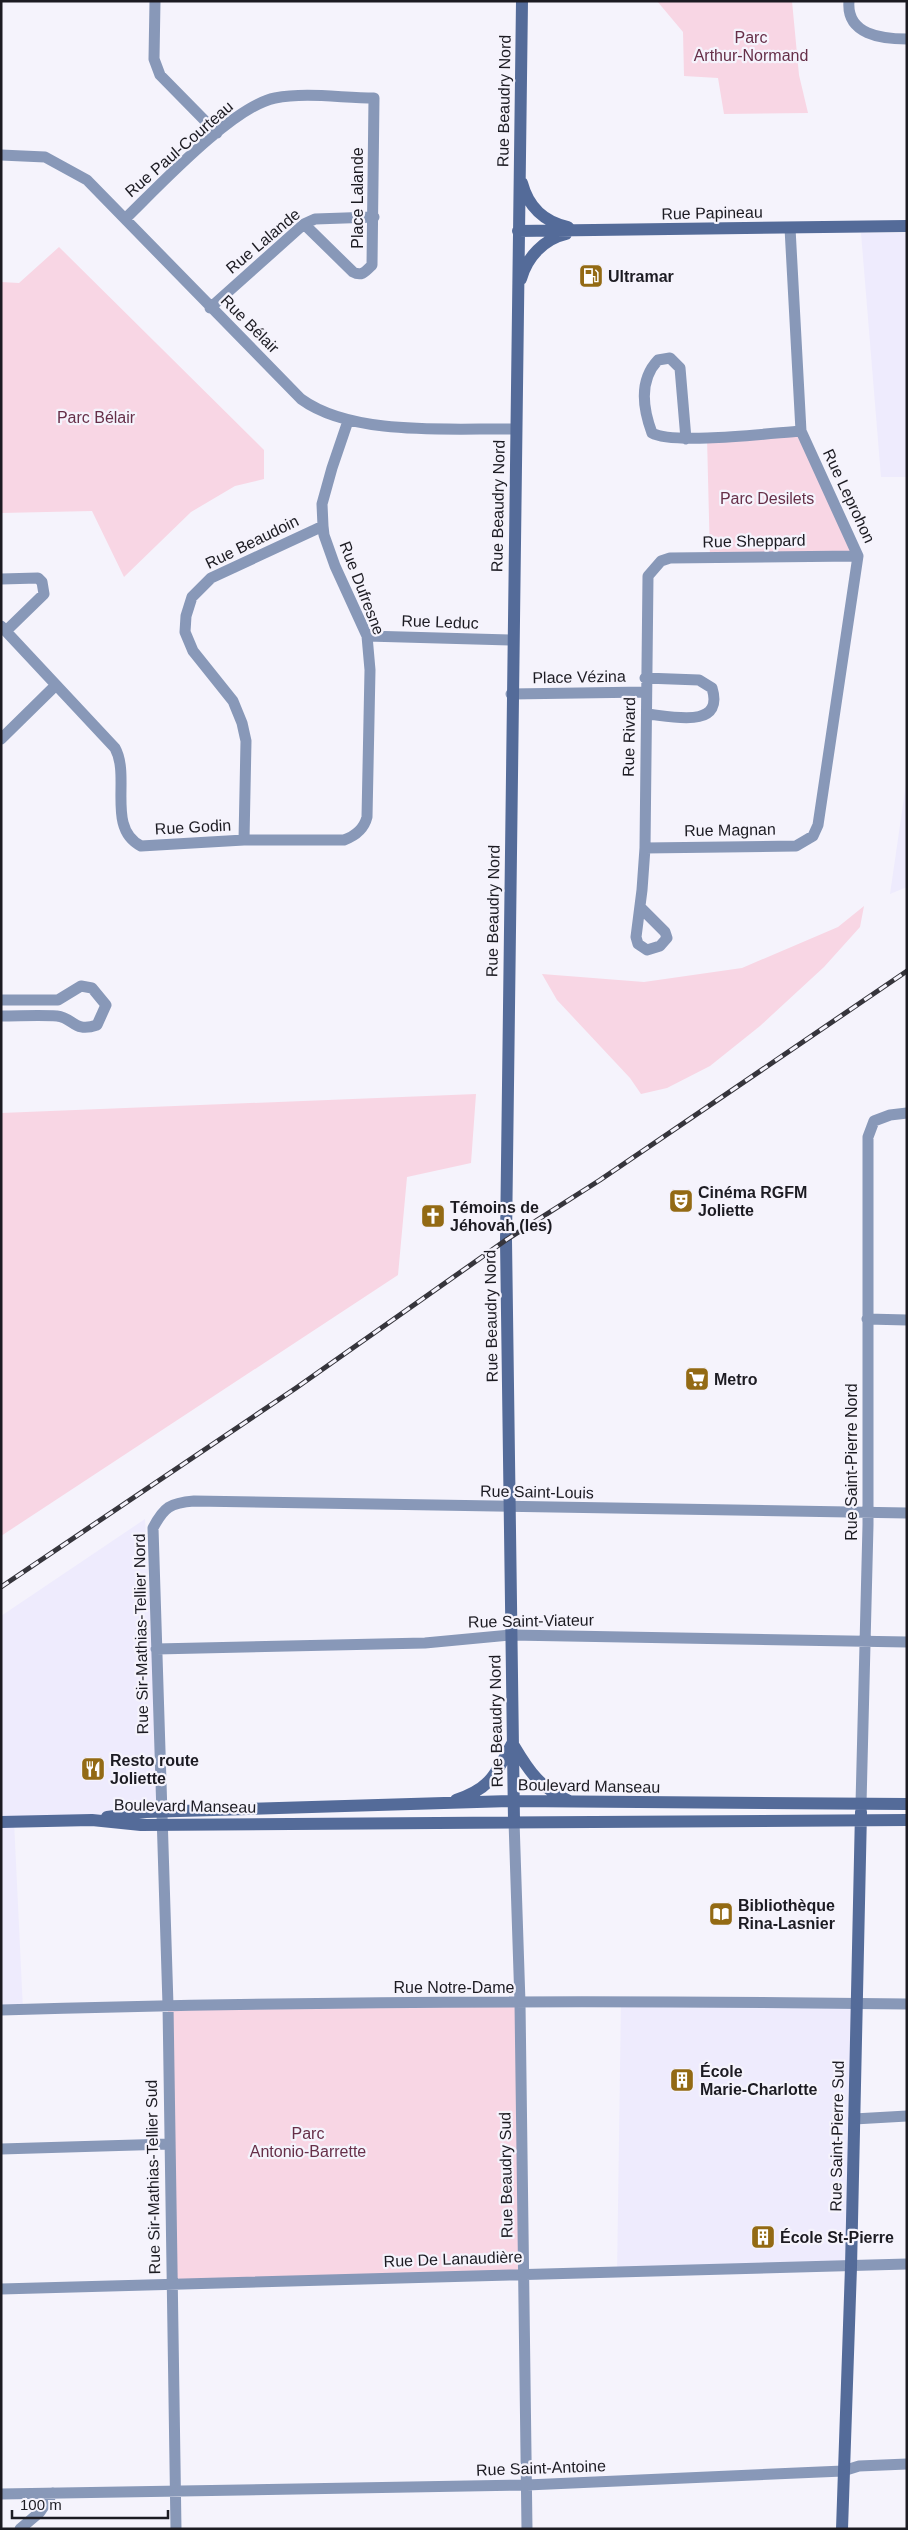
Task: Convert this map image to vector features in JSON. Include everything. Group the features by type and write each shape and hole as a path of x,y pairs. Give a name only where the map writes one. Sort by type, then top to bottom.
{"main road":[{"name":"Rue Beaudry Nord","path":"514,1821 506,1240 511,694 522,1"},
{"path":"520,154 520,175 528,201 541,215 556,224 587,230"},
{"name":"Rue Papineau","path":"518,231 907,226"},
{"path":"517,294 524,269 535,252 547,242 561,235 587,230"},
{"path":"442,1805 476,1794 487,1785 513,1743 533,1776 552,1792 574,1803"},
{"name":"Boulevard Manseau","path":"161,1818 514,1802 907,1804"},
{"name":"Rue Saint-Pierre Sud","path":"842,2529 851,2266 861,1804"},
{"name":"Boulevard Manseau","path":"1,1822 92,1820 134,1813 161,1818 514,1821 907,1820"}],"street":[{"path":"154,1 154,59 160,75 217,133"},
{"path":"849,1 848,7 854,24 876,37 907,39"},
{"name":"Rue Paul-Courteau","path":"125,219 217,133 260,102 275,98 374,98"},
{"name":"Place Lalande","path":"304,224 342,263 357,274 365,273 372,265 374,98"},
{"name":"Rue Bélair","path":"1,155 45,157 62,164 87,180 210,308 301,399 315,409 348,422 415,427 515,429"},
{"name":"Rue Lalande","path":"210,308 304,224 315,219 374,217"},
{"name":"Rue Leprohon","path":"790,228 801,431 858,556 818,825 813,836"},
{"path":"686,438 680,368 670,358 658,360 649,369 645,380 645,399 652,433 659,437 686,438 801,431"},
{"name":"Rue Dufresne","path":"348,422 322,504 324,535 335,566 367,636 370,687 367,817 360,830"},
{"name":"Rue Beaudoin","path":"244,840 246,741 242,723 233,701 193,651 185,632 186,616 192,597 211,578 323,526"},
{"name":"Rue Sheppard","path":"654,569 661,561 675,558 858,556"},
{"name":"Rue Rivard","path":"640,907 645,848 647,714 645,678 648,576 654,569"},
{"name":"Rue Godin","path":"1,579 38,578 42,582 44,594 4,629 112,743 118,753 125,831 133,842 141,846 244,840 344,840 354,836 360,830"},
{"name":"Rue Leduc","path":"367,636 512,640"},
{"name":"Place Vézina","path":"645,678 699,680 712,688 715,697 711,711 694,718 647,714"},
{"path":"1,739 56,686"},
{"name":"Place Vézina","path":"511,694 646,692"},
{"name":"Rue Magnan","path":"645,848 796,846 813,836"},
{"path":"1,1000 58,1000 80,986 92,988 106,1005 97,1024 87,1028 79,1028 60,1016 1,1016"},
{"name":"Rue Saint-Pierre Nord","path":"861,1804 867,1512 868,1136 874,1121 890,1114 907,1113"},
{"path":"867,1319 907,1320"},
{"name":"Rue Saint-Louis","path":"167,1508 176,1502 194,1502 907,1513"},
{"name":"Rue Sir-Mathias-Tellier Nord","path":"161,1818 153,1528 167,1508"},
{"name":"Rue Saint-Viateur","path":"156,1649 425,1643 511,1635 907,1642"},
{"name":"Rue Sir-Mathias-Tellier Sud","path":"161,1818 168,2005 176,2529"},
{"name":"Rue Beaudry Sud","path":"514,1821 520,2003 527,2529"},
{"name":"Rue Notre-Dame","path":"1,2010 168,2005 520,2003 907,2004"},
{"path":"854,2119 907,2116"},
{"path":"1,2149 169,2144"},
{"name":"Rue De Lanaudière","path":"1,2289 907,2264"},
{"name":"Rue Saint-Antoine","path":"1,2494 527,2485 844,2471 859,2466 907,2464"},
{"path":"20,2529 40,2512 53,2493"}],"shaded area":[{"path":"861,233 907,233 907,477 881,477"},
{"path":"907,777 907,887 890,894"},
{"path":"145,1519 161,1812 14,1821 23,2010 1,2010 1,1616"},
{"path":"621,2002 856,2003 851,2267 617,2275"}],"green space":[{"name":"Parc Arthur-Normand","path":"657,1 792,1 799,75 808,113 724,114 718,78 684,76 683,32"},
{"name":"Parc Bélair","path":"59,247 264,450 264,479 235,486 191,512 124,577 92,511 1,513 1,282 19,283"},
{"name":"Parc Desilets","path":"801,431 858,556 710,558 707,437"},
{"path":"864,906 860,927 824,967 760,1026 710,1066 667,1088 641,1094 630,1078 557,1000 542,974 644,982 742,968 838,927"},
{"path":"476,1094 471,1163 407,1177 398,1275 1,1536 1,1113"},
{"name":"Parc Antonio-Barrette","path":"520,2003 524,2273 171,2285 168,2005"}],"railway":[{"path":"1,1587 296,1388 506,1240 600,1180 907,971"}],"place":[{"name":"Ultramar","path":"591,276"},
{"name":"Cinéma RGFM Joliette","path":"681,1201"},
{"name":"Témoins de Jéhovah (les)","path":"433,1216"},
{"name":"Metro","path":"697,1379"},
{"name":"Resto route Joliette","path":"93,1769"},
{"name":"Bibliothèque Rina-Lasnier","path":"721,1914"},
{"name":"École Marie-Charlotte","path":"682,2080"},
{"name":"École St-Pierre","path":"763,2237"}]}
